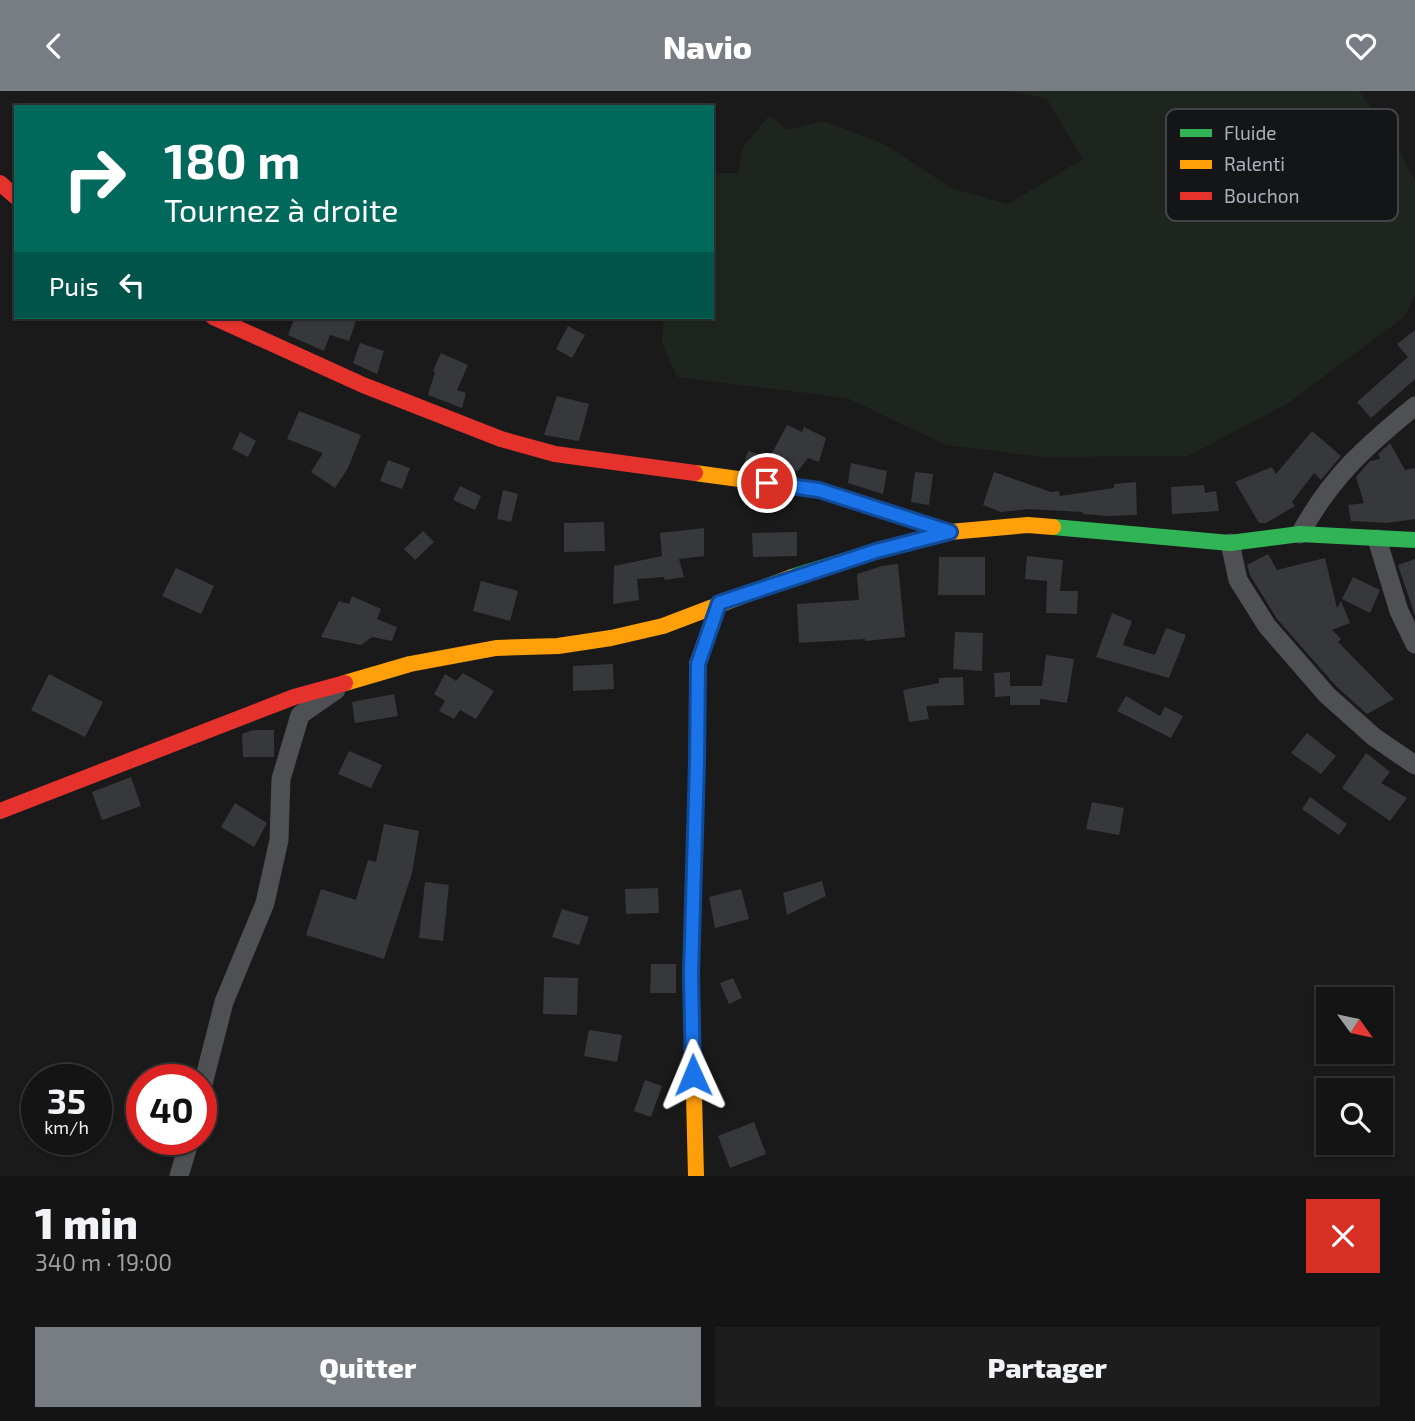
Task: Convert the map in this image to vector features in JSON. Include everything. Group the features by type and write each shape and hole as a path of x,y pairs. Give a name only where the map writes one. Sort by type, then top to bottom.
{"street":[{"path":"0,183 14,195"},
{"path":"217,319 315,366 484,435 521,447 819,490 950,532"},
{"path":"1300,534 1318,502 1343,470 1415,406"},
{"path":"0,811 294,697 410,664 496,648 558,646 663,626 719,603 876,551 950,532 1028,525 1230,543 1300,534 1415,540"},
{"path":"1377,539 1403,620 1415,644"},
{"path":"1230,543 1238,580 1267,626 1327,695 1374,737 1415,765"},
{"path":"696,1176 691,974 698,664 719,603"},
{"path":"208,1064 224,1002 265,903 279,839 281,779 300,715 349,681"},
{"path":"179,1176 185,1155"}],"shaded area":[{"path":"1012,91 1359,91 1372,109 1166,109 1166,221 1398,221 1398,148 1415,180 1415,295 1404,317 1290,402 1188,456 1043,457 946,445 847,398 677,377 662,343 664,319 714,319 714,173 738,173 743,147 770,115 786,130 823,121 884,144 953,189 1008,204 1083,159 1047,99"}],"building":[{"path":"294,319 356,321 349,341 330,335 324,351 288,335"},
{"path":"568,326 585,335 572,358 556,349"},
{"path":"1415,330 1415,379 1371,418 1357,402 1408,357 1397,344"},
{"path":"360,343 384,351 377,374 353,363"},
{"path":"441,353 468,365 457,390 466,393 462,408 428,395 435,372 433,371"},
{"path":"557,396 589,404 579,441 544,435"},
{"path":"299,411 361,435 348,468 335,488 311,472 323,453 287,439"},
{"path":"787,425 802,432 804,427 826,438 819,462 808,458 798,471 770,457"},
{"path":"1312,431 1341,456 1321,480 1314,473 1292,502 1295,506 1266,523 1259,523 1235,482 1272,467 1276,474"},
{"path":"240,432 256,441 248,457 232,449"},
{"path":"1390,443 1405,470 1415,468 1415,519 1387,523 1351,521 1348,505 1364,503 1356,477 1370,461 1380,459 1378,454"},
{"path":"748,451 762,455 759,466 744,464"},
{"path":"388,460 410,468 402,489 380,481"},
{"path":"851,463 887,471 883,494 848,483"},
{"path":"915,472 933,474 929,505 911,502"},
{"path":"994,472 1051,492 1059,491 1060,496 1136,482 1137,515 1108,516 1029,509 1001,512 983,505"},
{"path":"1204,485 1205,493 1216,491 1219,511 1172,514 1171,487"},
{"path":"460,486 481,496 475,510 453,500"},
{"path":"503,490 518,494 511,522 497,519"},
{"path":"604,522 605,551 564,552 564,523"},
{"path":"704,528 704,556 679,559 684,577 665,580 664,577 637,579 639,600 613,604 614,566 662,556 660,533"},
{"path":"423,531 434,542 415,560 404,549"},
{"path":"797,532 797,556 753,557 752,533"},
{"path":"1268,554 1277,570 1325,558 1337,608 1341,601 1350,623 1332,630 1341,639 1338,642 1394,699 1367,714 1336,686 1277,619 1250,575 1247,565"},
{"path":"1027,556 1063,560 1060,591 1078,591 1077,614 1046,613 1047,581 1025,579"},
{"path":"939,557 985,557 985,595 938,595"},
{"path":"1415,559 1415,616 1398,565"},
{"path":"898,564 905,637 799,643 797,604 859,600 857,574"},
{"path":"176,568 214,586 201,614 162,596"},
{"path":"1353,577 1380,590 1370,613 1342,599"},
{"path":"481,581 518,591 510,621 473,611"},
{"path":"352,596 381,609 377,619 397,627 392,641 372,637 361,645 321,637 339,601 349,604"},
{"path":"1112,613 1132,621 1123,645 1155,655 1166,628 1186,635 1169,678 1096,657"},
{"path":"955,632 983,633 982,671 953,669"},
{"path":"1046,655 1074,659 1067,703 1040,699 1040,705 1010,705 1010,696 995,697 994,673 1010,672 1010,686 1042,686"},
{"path":"613,664 614,689 573,691 573,666"},
{"path":"463,673 494,691 476,719 460,710 454,719 439,711 445,701 434,694 445,674 456,681"},
{"path":"49,674 103,702 85,737 31,710"},
{"path":"963,677 964,705 926,706 929,719 909,722 903,690 939,683 939,678"},
{"path":"394,694 398,716 355,723 352,702"},
{"path":"1126,696 1160,716 1165,707 1183,716 1171,738 1117,711"},
{"path":"253,730 274,730 274,757 243,757 242,734"},
{"path":"1307,733 1336,756 1321,774 1291,753"},
{"path":"349,751 382,765 371,788 338,774"},
{"path":"1366,753 1390,772 1381,783 1407,798 1390,821 1342,788"},
{"path":"131,777 141,806 102,820 92,792"},
{"path":"1310,797 1347,824 1339,835 1302,809"},
{"path":"1092,802 1124,808 1119,835 1086,829"},
{"path":"235,803 267,823 254,847 221,827"},
{"path":"384,824 419,831 412,873 384,959 306,935 321,889 356,900 368,860 376,862"},
{"path":"822,881 826,896 787,915 783,893"},
{"path":"425,882 449,885 443,941 419,938"},
{"path":"658,888 659,913 626,914 625,889"},
{"path":"741,889 749,919 715,928 709,897"},
{"path":"562,909 589,917 579,945 552,937"},
{"path":"651,964 676,964 676,993 650,993"},
{"path":"544,977 578,978 577,1015 543,1014"},
{"path":"733,978 742,998 729,1004 720,983"},
{"path":"589,1030 622,1035 617,1062 584,1056"},
{"path":"645,1080 662,1086 651,1117 634,1111"},
{"path":"754,1122 766,1154 730,1168 718,1136"}],"traffic: fast":[{"path":"1053,527 1230,543 1300,534 1415,540"},
{"path":"792,577 950,532"}],"traffic: slow":[{"path":"695,473 819,490 950,532 1028,525 1053,527"},
{"path":"345,683 410,664 496,648 558,646 663,626 792,577"},
{"path":"696,1176 691,974 697,664 719,603"}],"traffic: jam":[{"path":"0,183 14,195"},
{"path":"217,319 363,385 501,439 555,454 695,473"},
{"path":"0,811 294,697 345,683"}],"route":[{"path":"693,1075 692,880 698,664 719,603 876,551 950,532 819,490 767,483"}]}
